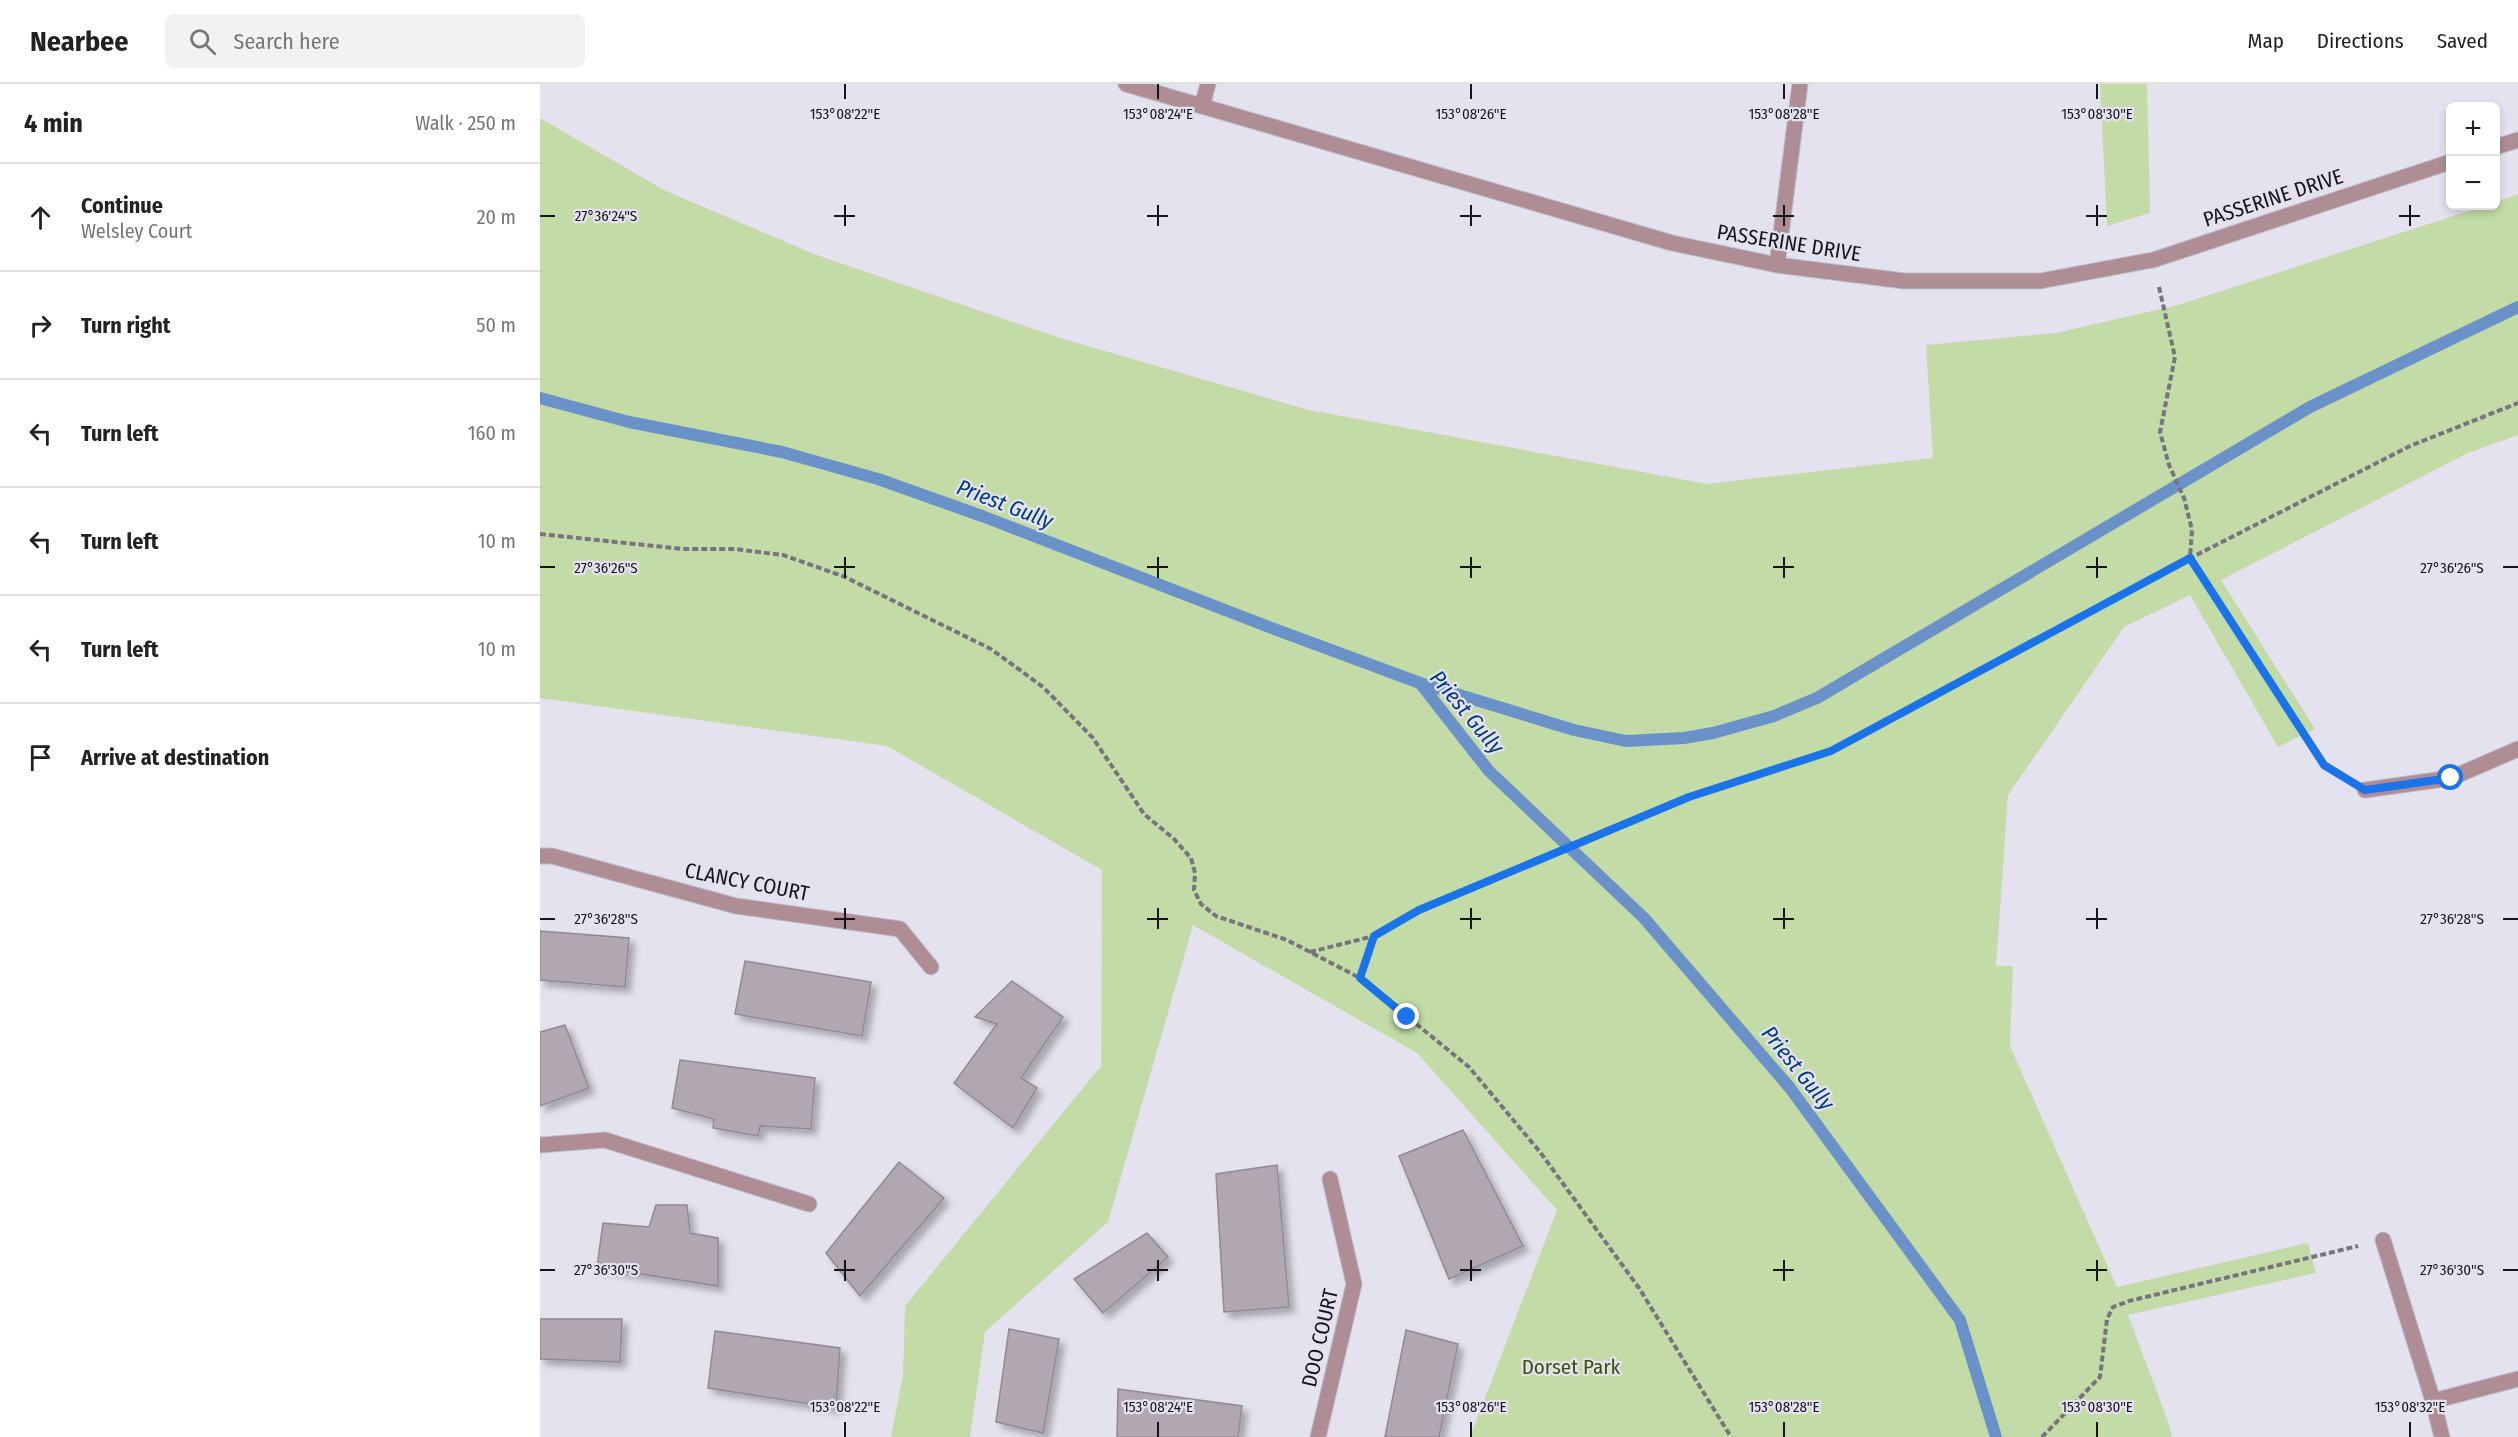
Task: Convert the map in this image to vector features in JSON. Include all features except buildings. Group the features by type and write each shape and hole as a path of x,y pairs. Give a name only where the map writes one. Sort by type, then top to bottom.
{"street":[{"name":"PASSERINE DRIVE","path":"1126,84 1672,243 1776,266 1904,281 2040,281 2153,260 2446,164"},
{"path":"1202,106 1208,84"},
{"path":"1776,266 1800,84"},
{"path":"2500,146 2518,140"},
{"path":"2365,790 2451,778 2518,749"},
{"name":"CLANCY COURT","path":"540,856 552,856 736,906 900,929 931,967"},
{"path":"540,1145 605,1140 808,1204"},
{"name":"DOO COURT","path":"1318,1437 1354,1284 1330,1179"},
{"path":"2383,1240 2442,1437"},
{"path":"2433,1401 2518,1378"}],"path":[{"path":"2153,260 2175,357 2160,432 2169,465 2184,498 2192,531 2190,558 2324,765 2365,790"},
{"path":"1310,952 1374,936 1419,910 1689,797 1831,751 2190,558 2410,446 2518,403"},
{"path":"540,534 683,549 735,549 783,555 845,577 991,649 1044,687 1093,738 1144,814 1173,838 1191,858 1195,873 1194,890 1201,904 1216,916 1276,936 1360,978 1469,1067 1540,1152 1639,1288 1731,1437"},
{"path":"1360,978 1374,936"},
{"path":"2042,1437 2100,1377 2107,1319 2114,1307 2129,1301 2383,1240"}],"green space":[{"path":"2100,84 2147,84 2150,213 2107,226"},
{"name":"Dorset Park","path":"540,118 664,190 814,254 1060,338 1309,410 1707,484 1933,458 1926,345 2056,333 2178,305 2472,210 2500,210 2500,201 2518,194 2518,435 2468,453 2221,580 2315,729 2278,747 2190,595 2124,627 2008,795 1996,966 2013,966 2010,1046 2117,1287 2308,1243 2316,1273 2128,1315 2172,1437 1470,1437 1557,1210 1417,1053 1193,925 1108,1222 985,1332 970,1437 891,1437 903,1375 905,1306 1101,1066 1102,870 887,746 540,698"}],"waterway":[{"path":"540,398 629,422 782,452 878,479 982,516 1420,683 1574,730 1626,741 1684,738 1713,733 1774,716 1817,698 2310,407 2518,307"},
{"name":"Priest Gully","path":"1420,683 1489,771 1644,918 1790,1088 1960,1320 1996,1437"}],"route":[{"path":"1407,1017 1360,978 1374,936 1419,910 1689,797 1831,751 2190,558 2324,765 2365,790 2451,778"}]}
